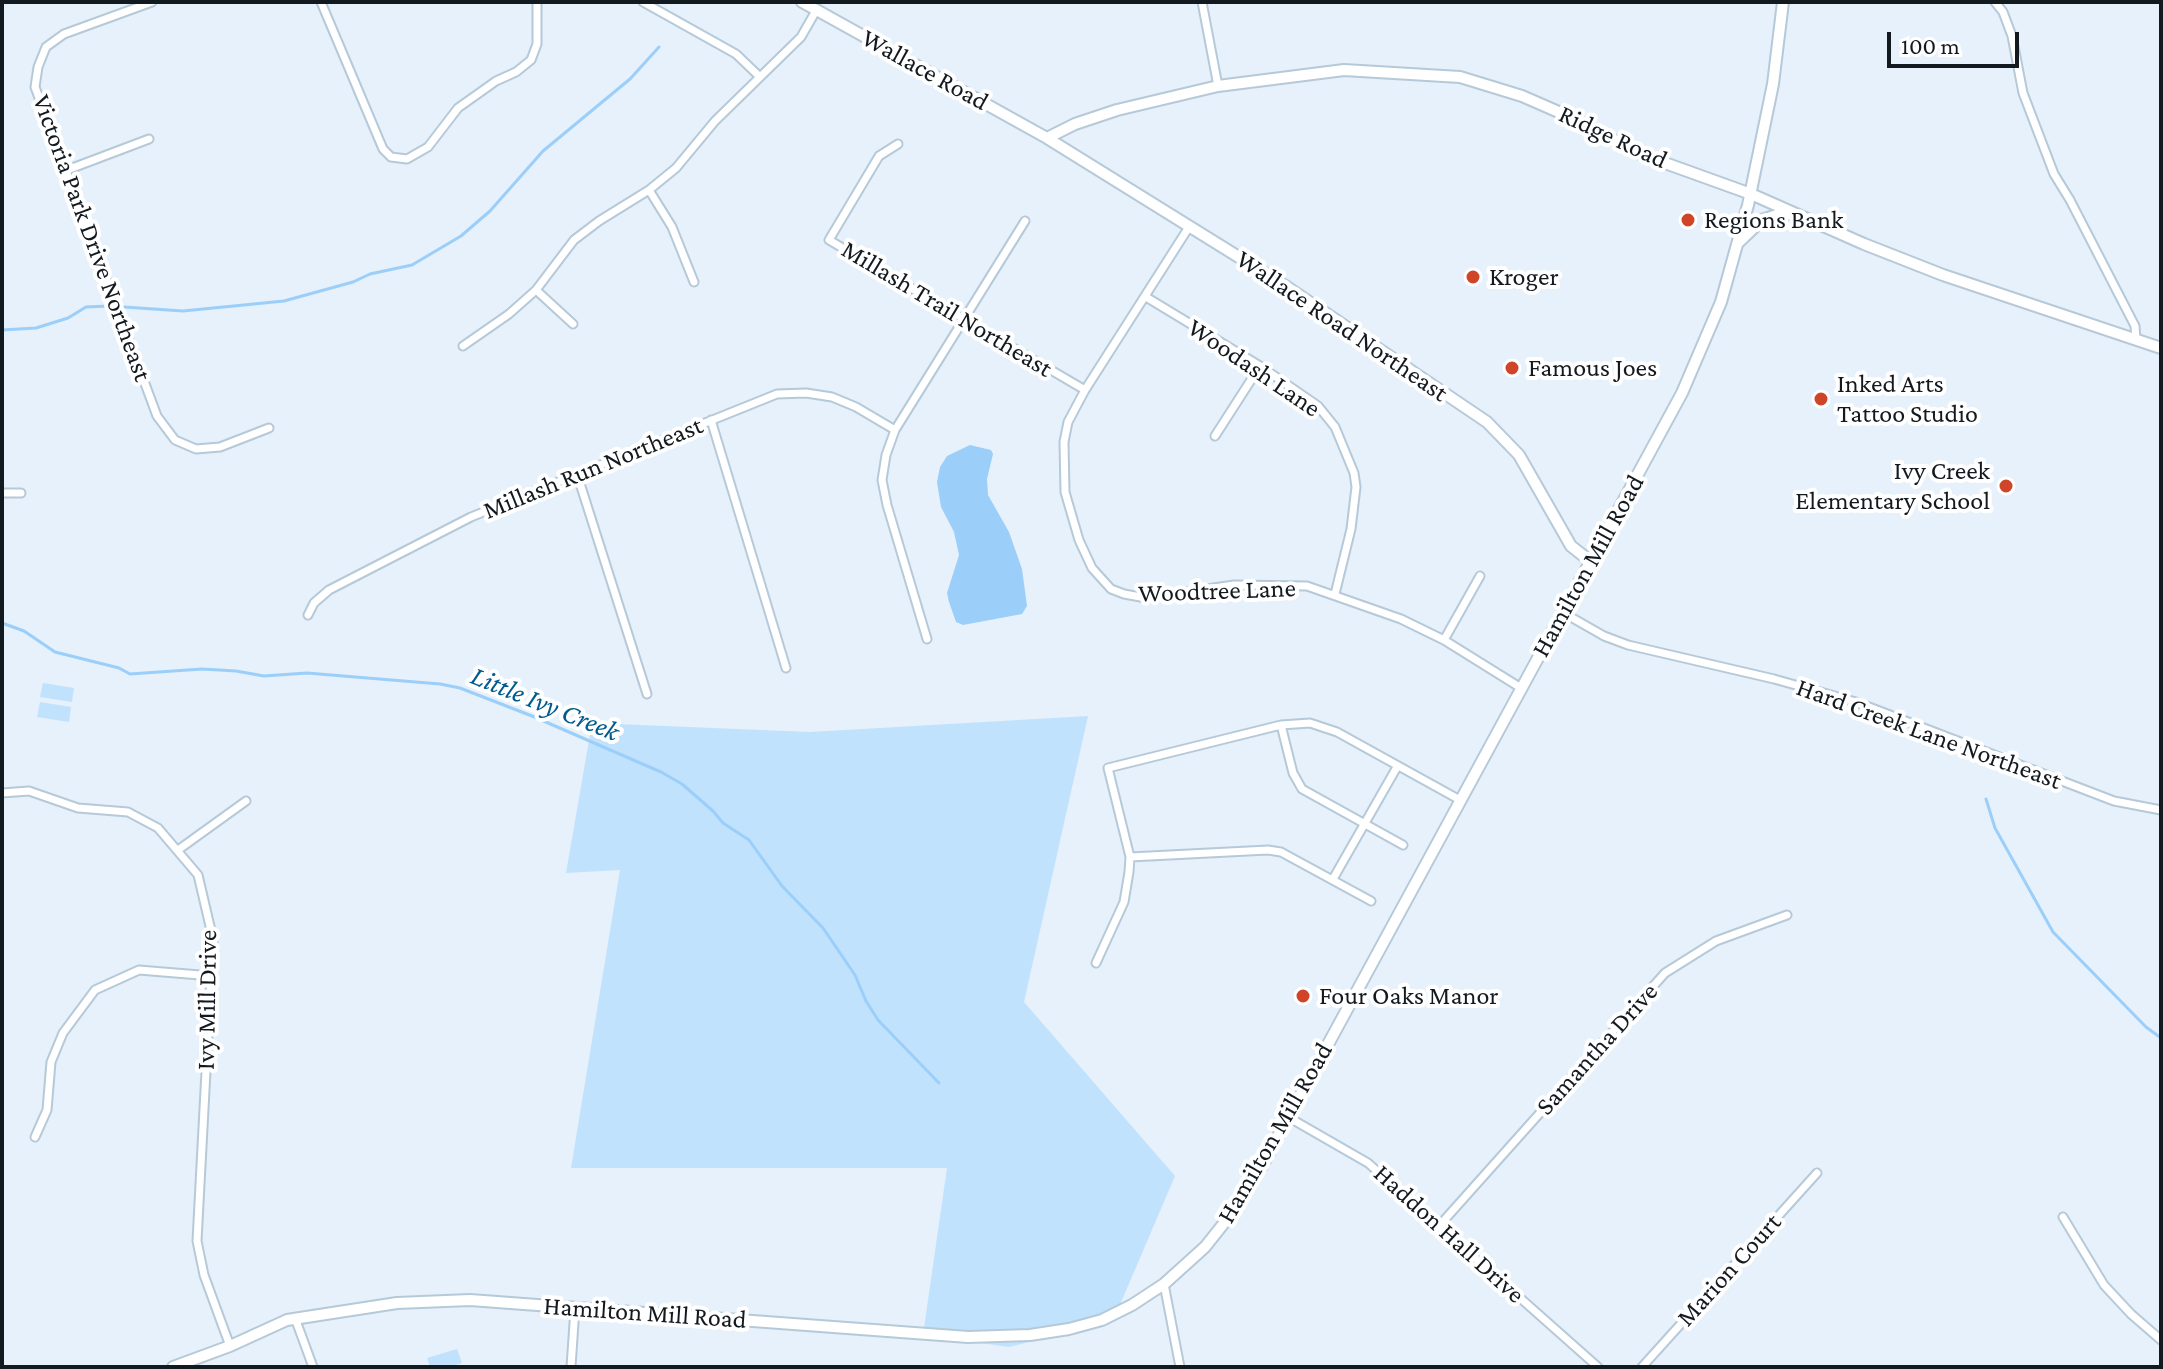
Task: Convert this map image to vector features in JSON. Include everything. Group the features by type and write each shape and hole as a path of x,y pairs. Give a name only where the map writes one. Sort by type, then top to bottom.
{"main road":[{"name":"Wallace Road","path":"802,2 1047,138"},
{"name":"Hamilton Mill Road","path":"173,1367 295,1318 397,1303 470,1300 968,1337 1030,1335 1102,1320 1164,1284 1205,1247 1236,1208 1665,426 1706,343 1721,302 1751,194 1773,84 1783,2"},
{"name":"Ridge Road","path":"1047,138 1075,124 1117,110 1218,86 1344,70 1460,77 1522,96 1577,120 1640,154 1751,194 1969,284 2161,348"},
{"name":"Wallace Road Northeast","path":"1047,138 1287,287 1487,422 1519,455 1571,546 1590,561"},
{"path":"1738,244 1762,220 1795,214"}],"street":[{"name":"Victoria Park Drive Northeast","path":"152,2 64,34 46,47 38,67 35,87 157,416 175,440 196,449 220,447 269,428"},
{"path":"321,2 383,149 391,157 407,159 428,147 458,108 531,60 537,44 537,2"},
{"path":"643,2 736,54 760,77"},
{"path":"1202,2 1218,86"},
{"path":"1995,2 2003,12 2012,36 2023,93 2054,174 2135,326 2136,340"},
{"path":"463,346 509,314 536,290 574,240 649,190 676,168 715,121 801,37 817,9"},
{"path":"67,170 149,139"},
{"name":"Millash Trail Northeast","path":"898,144 879,156 829,240 1085,390"},
{"path":"649,190 672,227 694,282"},
{"path":"927,639 887,505 882,480 886,455 895,430 1025,221"},
{"name":"Woodtree Lane","path":"1189,227 1085,390 1068,422 1064,442 1065,492 1079,540 1092,568 1111,589 1146,598 1258,584 1307,586 1401,619 1444,640 1521,688"},
{"path":"536,290 573,324"},
{"name":"Woodash Lane","path":"1146,297 1260,366 1318,406 1335,427 1354,473 1355,503 1335,594"},
{"path":"1215,436 1260,366"},
{"name":"Millash Run Northeast","path":"308,615 314,603 329,590 471,517 777,394 806,393 832,397 895,430"},
{"path":"711,420 786,668"},
{"path":"577,474 647,694"},
{"path":"2,493 21,493"},
{"path":"1444,640 1480,576"},
{"name":"Hard Creek Lane Northeast","path":"1562,612 1604,636 1628,645 1774,679 1856,702 2114,801 2161,810"},
{"path":"1096,963 1124,902 1130,857 1108,768 1295,722 1324,726 1460,800"},
{"path":"1281,725 1297,782 1302,789 1403,845"},
{"path":"1333,879 1397,767"},
{"name":"Ivy Mill Drive","path":"2,793 29,791 78,808 128,812 158,828 198,875 213,939 197,1241 204,1275 230,1346"},
{"path":"178,850 246,801"},
{"path":"1130,857 1268,850 1295,858 1371,901"},
{"name":"Samantha Drive","path":"1439,1226 1665,973 1716,941 1787,915"},
{"path":"35,1137 47,1110 51,1062 63,1033 95,990 139,970 212,976"},
{"name":"Haddon Hall Drive","path":"1288,1117 1368,1163 1598,1367"},
{"name":"Marion Court","path":"1642,1367 1817,1173"},
{"path":"2063,1217 2104,1285 2161,1340"},
{"path":"1164,1284 1180,1367"},
{"path":"571,1367 575,1308"},
{"path":"295,1318 313,1367"}],"shaded area":[{"path":"970,445 991,450 993,454 987,479 988,495 1009,532 1022,569 1027,606 1022,614 963,625 956,622 947,593 959,555 954,532 941,507 937,482 940,467 947,456"},
{"path":"43,683 74,688 72,702 40,697"},
{"path":"40,702 71,707 69,722 37,717"},
{"path":"1088,716 1024,1002 1175,1176 1113,1321 1009,1347 923,1335 947,1168 571,1168 620,870 566,873 592,723 810,732"},
{"path":"457,1349 462,1363 430,1367 427,1358"}],"waterway":[{"path":"124,307 183,311 284,301 353,282 370,274 412,265 461,236 490,211 543,151 630,79 659,47"},
{"path":"2,330 36,328 68,318 86,307 110,306"},
{"name":"Little Ivy Creek","path":"2,623 24,631 55,652 119,668 130,674 202,669 264,676 307,673 460,688 661,772 682,784 723,823 749,840 782,886 823,928 855,975 878,1020 939,1083"},
{"path":"1986,799 1995,828 2053,932 2146,1027 2161,1038"}],"place":[{"name":"Regions Bank","path":"1688,220"},
{"name":"Kroger","path":"1473,277"},
{"name":"Famous Joes","path":"1512,368"},
{"name":"Inked Arts Tattoo Studio","path":"1821,399"},
{"name":"Ivy Creek Elementary School","path":"2006,486"},
{"name":"Four Oaks Manor","path":"1303,996"}]}
